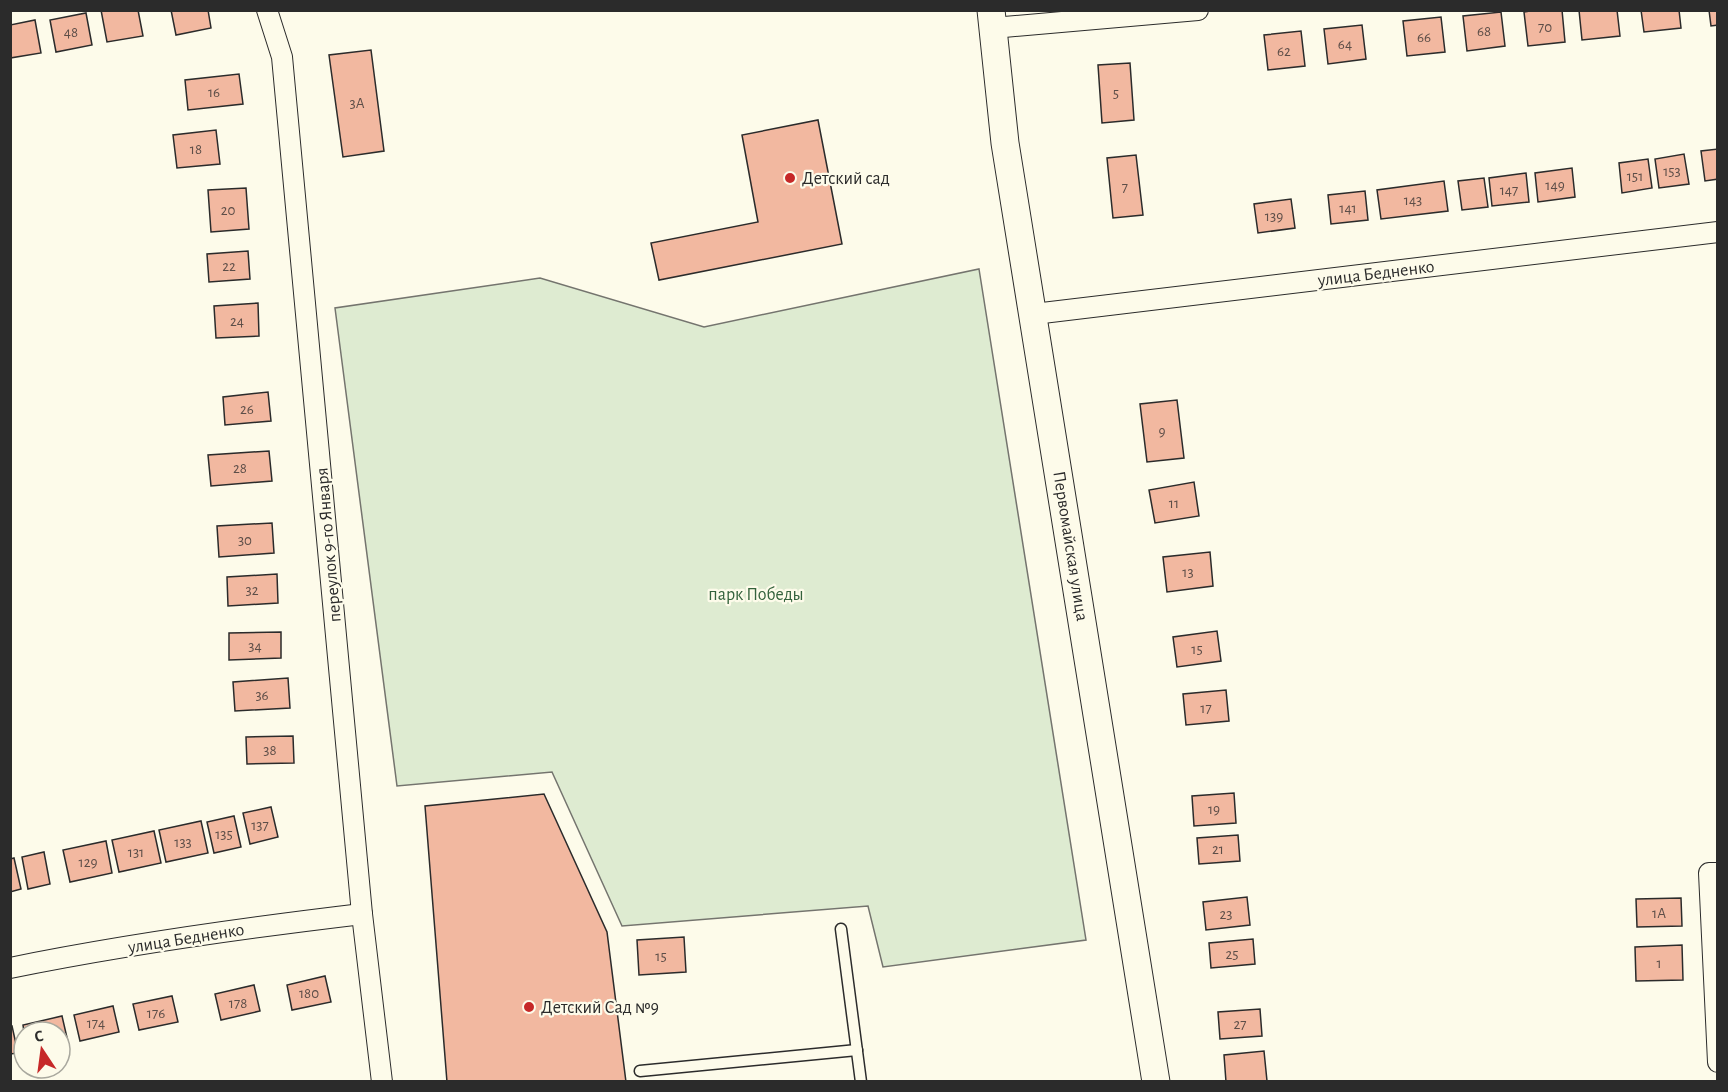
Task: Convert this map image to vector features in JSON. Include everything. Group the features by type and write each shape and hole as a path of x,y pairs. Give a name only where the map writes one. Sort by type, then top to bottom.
{"main road":[{"name":"Первомайская улица","path":"992,19 1005,143 1156,1082"}],"street":[{"name":"переулок 9-го Января","path":"267,10 282,57 362,914 382,1082"},
{"path":"992,19 1198,10"},
{"name":"улица Бедненко","path":"1034,314 1718,232"},
{"path":"1718,873 1709,873 1718,1062"},
{"name":"улица Бедненко","path":"10,968 75,955 234,930 362,914"}],"lane":[{"path":"841,929 861,1082"},
{"path":"640,1071 857,1050"}],"green space":[{"name":"парк Победы","path":"979,269 1086,940 883,967 868,906 622,926 552,772 397,786 335,308 540,278 704,327"}],"building":[{"path":"101,10 138,10 143,36 107,42"},
{"path":"171,10 208,10 211,28 176,35"},
{"path":"1562,10 1565,42 1528,46 1524,12"},
{"path":"1579,10 1617,10 1620,36 1582,40"},
{"path":"1641,10 1679,10 1681,28 1644,32"},
{"path":"1709,10 1718,10 1718,25 1711,26"},
{"path":"1501,12 1505,46 1467,51 1463,16"},
{"path":"86,13 92,45 56,52 50,20"},
{"path":"1441,17 1445,52 1407,56 1403,21"},
{"path":"35,20 41,53 10,58 10,25"},
{"path":"1362,25 1366,59 1328,64 1324,29"},
{"path":"1301,31 1305,66 1268,70 1264,35"},
{"path":"371,50 384,151 343,157 329,55"},
{"path":"1130,63 1134,120 1102,123 1098,65"},
{"path":"239,74 243,104 188,110 185,80"},
{"name":"Детский сад","path":"818,120 842,244 659,280 651,243 758,222 742,135"},
{"path":"216,130 220,164 177,168 173,135"},
{"path":"1718,149 1718,179 1705,181 1701,151"},
{"path":"1684,154 1689,184 1659,188 1655,159"},
{"path":"1136,155 1143,215 1113,218 1107,158"},
{"path":"1648,159 1652,188 1622,193 1619,163"},
{"path":"1572,168 1575,197 1538,202 1535,173"},
{"path":"1526,173 1529,202 1492,206 1489,178"},
{"path":"1484,178 1488,207 1462,210 1458,181"},
{"path":"1444,181 1448,211 1381,219 1377,190"},
{"path":"246,188 249,229 211,232 208,190"},
{"path":"1365,191 1368,220 1331,224 1328,195"},
{"path":"1291,199 1295,228 1258,233 1254,204"},
{"path":"248,251 250,279 209,282 207,254"},
{"path":"258,303 259,336 216,338 214,306"},
{"path":"268,392 271,421 225,425 223,397"},
{"path":"1177,400 1184,458 1147,462 1140,404"},
{"path":"269,451 272,481 211,486 208,455"},
{"path":"1194,482 1199,516 1155,523 1149,490"},
{"path":"272,523 274,553 219,557 217,526"},
{"path":"1210,552 1213,586 1167,592 1163,557"},
{"path":"277,574 278,603 228,606 227,577"},
{"path":"1217,631 1221,661 1177,667 1173,637"},
{"path":"281,632 281,658 229,660 229,633"},
{"path":"288,678 290,708 235,711 233,682"},
{"path":"1226,690 1229,721 1186,725 1183,694"},
{"path":"293,736 294,763 247,764 246,737"},
{"path":"1234,793 1236,823 1194,826 1192,796"},
{"name":"Детский Сад №9","path":"544,794 607,932 626,1082 447,1082 425,806"},
{"path":"271,807 278,837 250,844 243,813"},
{"path":"234,816 241,847 214,853 207,822"},
{"path":"201,821 208,853 166,862 159,830"},
{"path":"154,831 161,863 119,872 112,840"},
{"path":"1238,835 1240,861 1199,864 1197,838"},
{"path":"106,841 112,873 70,882 63,850"},
{"path":"44,852 50,884 28,889 22,857"},
{"path":"14,858 21,889 10,892 10,859"},
{"path":"1247,897 1250,925 1206,930 1203,902"},
{"path":"1681,898 1682,926 1637,927 1636,899"},
{"path":"684,937 686,972 639,975 637,940"},
{"path":"1253,939 1255,964 1211,968 1209,943"},
{"path":"1682,945 1683,980 1636,981 1635,947"},
{"path":"325,976 331,1002 292,1010 287,985"},
{"path":"254,985 260,1011 221,1020 215,994"},
{"path":"172,996 178,1022 139,1030 133,1004"},
{"path":"113,1006 119,1032 80,1041 74,1015"},
{"path":"1260,1009 1262,1036 1220,1039 1218,1012"},
{"path":"62,1016 63,1020 45,1020"},
{"path":"12,1026 12,1054 10,1054 10,1027"},
{"path":"1264,1051 1267,1081 1226,1082 1224,1055"}],"place":[{"name":"Детский сад","path":"790,178"},
{"name":"Детский Сад №9","path":"529,1007"}]}
